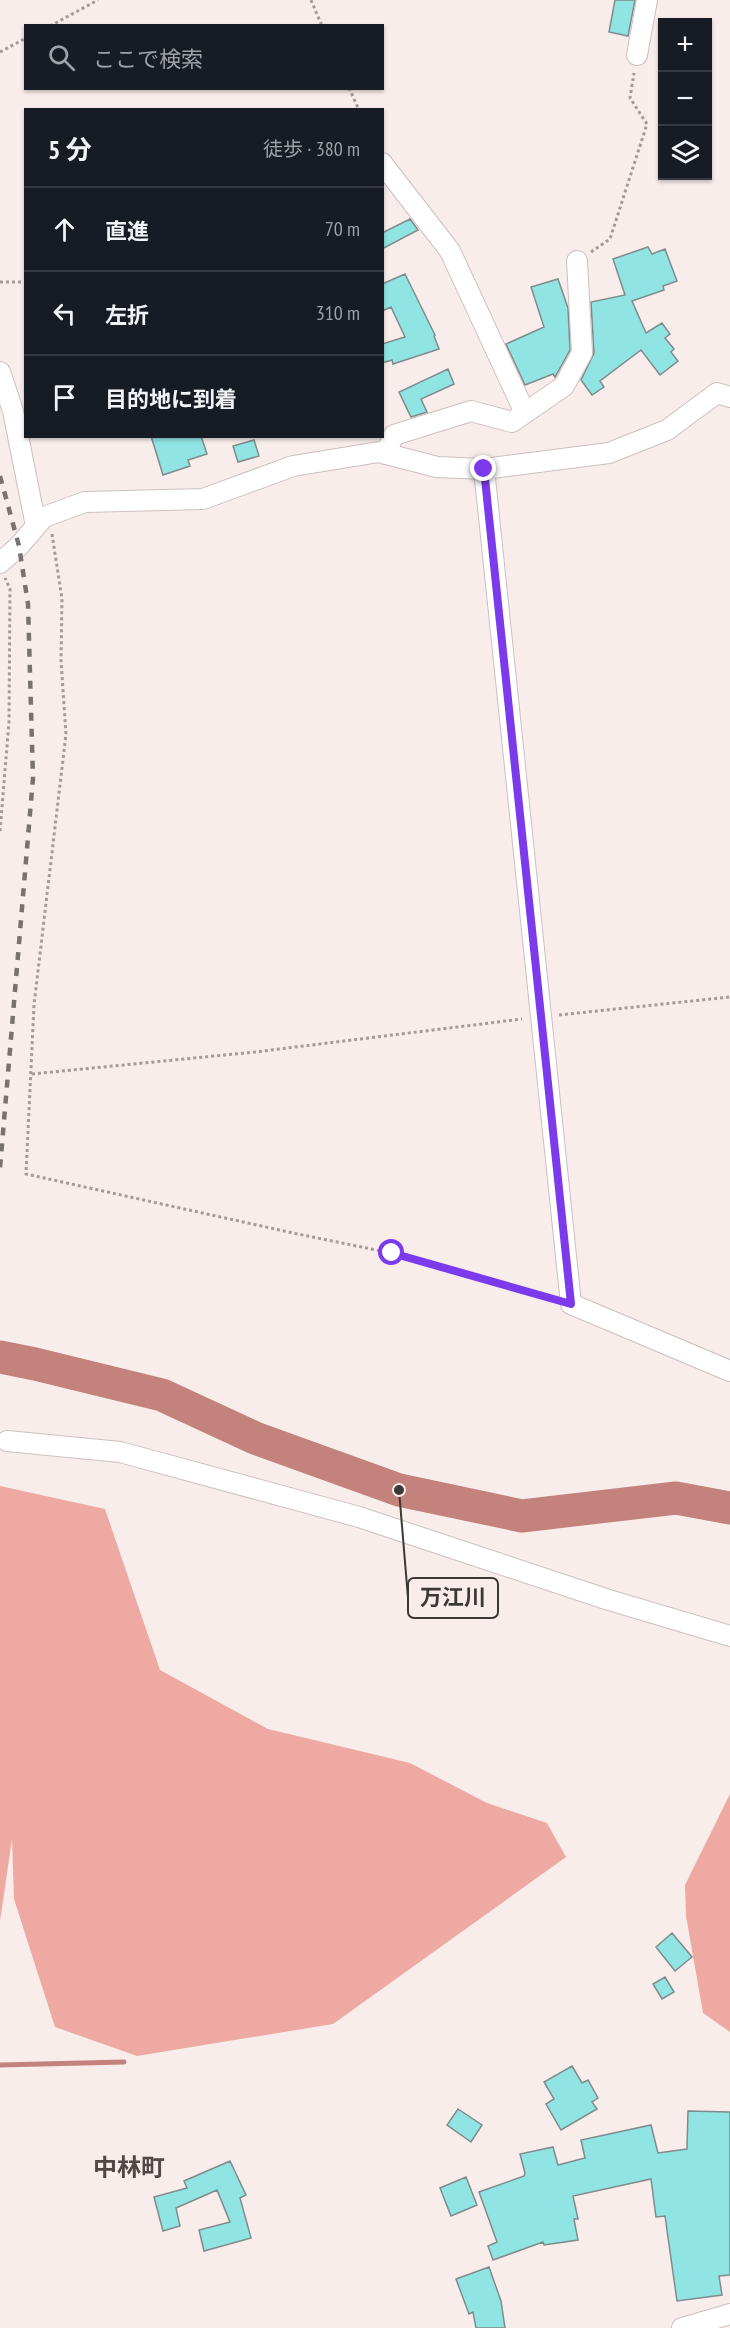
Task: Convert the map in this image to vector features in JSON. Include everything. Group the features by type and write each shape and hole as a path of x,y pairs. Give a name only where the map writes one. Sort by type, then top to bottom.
{"street":[{"path":"637,55 647,0"},
{"path":"384,166 450,251 525,413"},
{"path":"385,454 394,435 471,411 512,422 564,386 582,353 577,261"},
{"path":"0,372 13,411 40,521"},
{"path":"2,568 40,521 85,502 203,499 293,466 378,452 437,467 484,469 609,453 667,430 717,393 730,397"},
{"path":"484,469 571,1304 730,1371"},
{"path":"7,1441 120,1452 359,1516 609,1600 730,1636"},
{"path":"682,2328 730,2314"}],"path":[{"path":"54,24 98,0"},
{"path":"311,0 321,24"},
{"path":"0,52 24,39"},
{"path":"577,261 610,239 647,124 630,98 637,55"},
{"path":"350,90 357,108"},
{"path":"0,282 24,282"},
{"path":"40,521 53,536 62,599 61,661 66,734 34,1005 26,1174 392,1253 571,1304"},
{"path":"0,831 9,722 10,589 2,568"},
{"path":"32,1074 255,1052 540,1017 730,997"}],"shaded area":[{"path":"0,1486 105,1509 160,1670 268,1729 410,1763 487,1803 547,1823 566,1857 333,2024 137,2056 55,2027 14,1899 12,1839 0,1921"},
{"path":"730,1794 730,2032 703,2013 686,1916 685,1885"}],"building":[{"path":"615,0 635,0 628,36 609,32"},
{"path":"410,219 418,230 384,248 384,232"},
{"path":"648,247 652,254 665,249 677,281 663,286 664,290 632,301 646,333 662,323 670,334 665,338 674,349 671,352 678,361 660,375 641,350 600,381 604,387 592,395 581,380 594,353 591,302 625,295 613,259"},
{"path":"405,274 435,335 439,349 393,364 392,360 384,362 384,343 405,337 391,307 384,310 384,283"},
{"path":"558,279 568,308 570,350 555,377 553,374 525,385 506,344 544,327 531,287"},
{"path":"448,369 454,384 421,399 427,412 411,417 399,392"},
{"path":"152,438 202,438 207,454 188,460 190,466 163,475"},
{"path":"254,440 259,456 238,462 233,446"},
{"path":"672,1933 692,1957 675,1971 656,1947"},
{"path":"665,1977 674,1992 662,1999 653,1984"},
{"path":"572,2066 582,2083 588,2080 598,2098 592,2102 597,2109 561,2130 546,2104 554,2099 544,2082"},
{"path":"458,2109 482,2125 471,2142 447,2125"},
{"path":"688,2111 730,2112 730,2275 719,2276 722,2295 677,2301 665,2216 656,2217 651,2179 573,2196 578,2219 574,2219 578,2240 544,2245 543,2242 493,2260 488,2246 497,2242 479,2192 524,2176 520,2154 553,2147 558,2165 585,2158 581,2140 651,2125 658,2153 687,2149"},
{"path":"230,2161 246,2195 240,2198 251,2238 204,2251 199,2230 230,2222 217,2190 176,2208 180,2226 163,2231 154,2197 187,2188 184,2181"},
{"path":"466,2177 477,2205 451,2216 440,2188"},
{"path":"489,2267 501,2301 505,2328 476,2328 473,2312 469,2314 456,2279"}],"waterway":[{"path":"0,1357 162,1395 255,1438 399,1490 522,1516 676,1498 730,1508"},
{"path":"0,2065 124,2062"}],"railway":[{"path":"0,476 19,546 28,604 33,778 0,1168"}],"place":[{"name":"万江川","path":"399,1490"}],"district":[{"name":"中林町","path":"129,2168"}],"route":[{"path":"392,1253 571,1304 484,469"}]}
